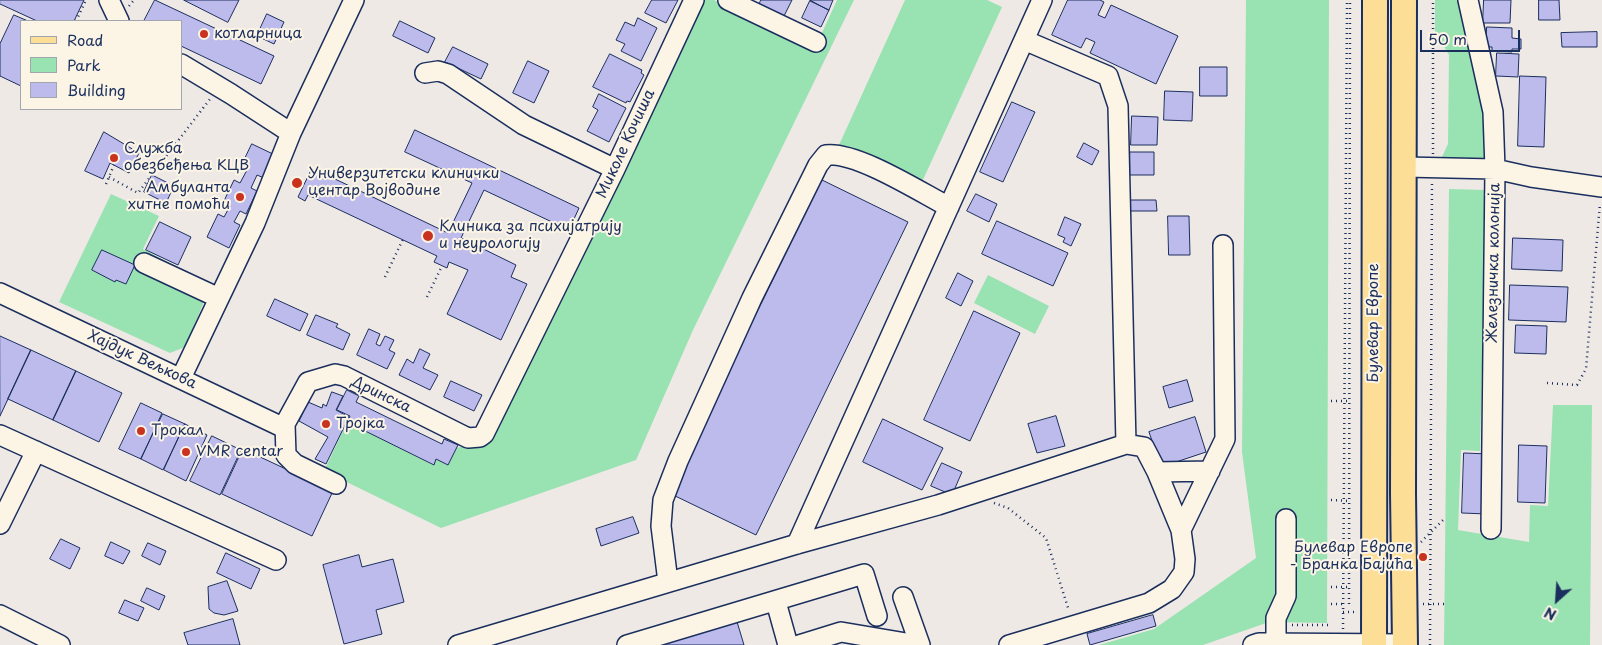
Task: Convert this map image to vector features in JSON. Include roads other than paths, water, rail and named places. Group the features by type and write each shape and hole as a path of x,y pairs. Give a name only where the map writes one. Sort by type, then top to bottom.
{"main road":[{"name":"Булевар Европе","path":"1374,644 1375,0"},
{"name":"Булевар Европе","path":"1404,0 1403,493 1405,644"}],"street":[{"path":"109,0 119,20"},
{"path":"182,378 255,223 291,133 354,0"},
{"name":"Миколе Кочиша","path":"468,438 480,437 488,428 694,0"},
{"path":"728,0 816,42"},
{"path":"797,544 1042,0"},
{"name":"Железничка колонија","path":"1468,0 1493,112 1495,169 1491,529"},
{"path":"1024,40 1108,76 1118,106 1126,444"},
{"path":"182,65 291,133"},
{"path":"425,73 438,71 448,74 524,125 614,169"},
{"path":"668,582 661,526 664,500 675,469 752,298 818,165 826,155 835,154 858,160 949,206"},
{"path":"1404,167 1495,169 1531,177 1599,186"},
{"path":"1181,530 1225,439 1223,245"},
{"path":"144,263 219,298"},
{"name":"Хајдук Вељкова","path":"0,293 280,426 284,424"},
{"name":"Дринска","path":"284,424 304,386 313,380 335,374 344,376 468,438"},
{"path":"284,424 286,454 295,464 336,484"},
{"path":"0,435 276,560"},
{"path":"458,645 972,494 1126,444 1144,447 1157,472 1181,530 1185,559 1184,572 1172,589 1149,603 1010,645"},
{"path":"0,524 36,451"},
{"path":"1157,472 1210,470"},
{"path":"1276,634 1276,618 1286,596 1286,519"},
{"path":"627,645 776,602 864,574 877,616"},
{"path":"799,645 841,632 919,645 903,597"},
{"path":"776,602 788,645"},
{"path":"0,615 60,645"},
{"path":"1253,645 1276,634 1344,644 1405,644"}],"place":[{"name":"котларница","path":"204,34"},
{"name":"Служба обезбеђења КЦВ","path":"114,158"},
{"name":"Универзитетски клинички центар Војводине","path":"297,183"},
{"name":"Амбуланта хитне помоћи","path":"240,197"},
{"name":"Клиника за психијатрију и неурологију","path":"428,236"},
{"name":"Тројка","path":"326,424"},
{"name":"Трокал","path":"141,431"},
{"name":"VMR centar","path":"186,452"},
{"name":"Булевар Европе - Бранка Бајића","path":"1423,557"}]}
